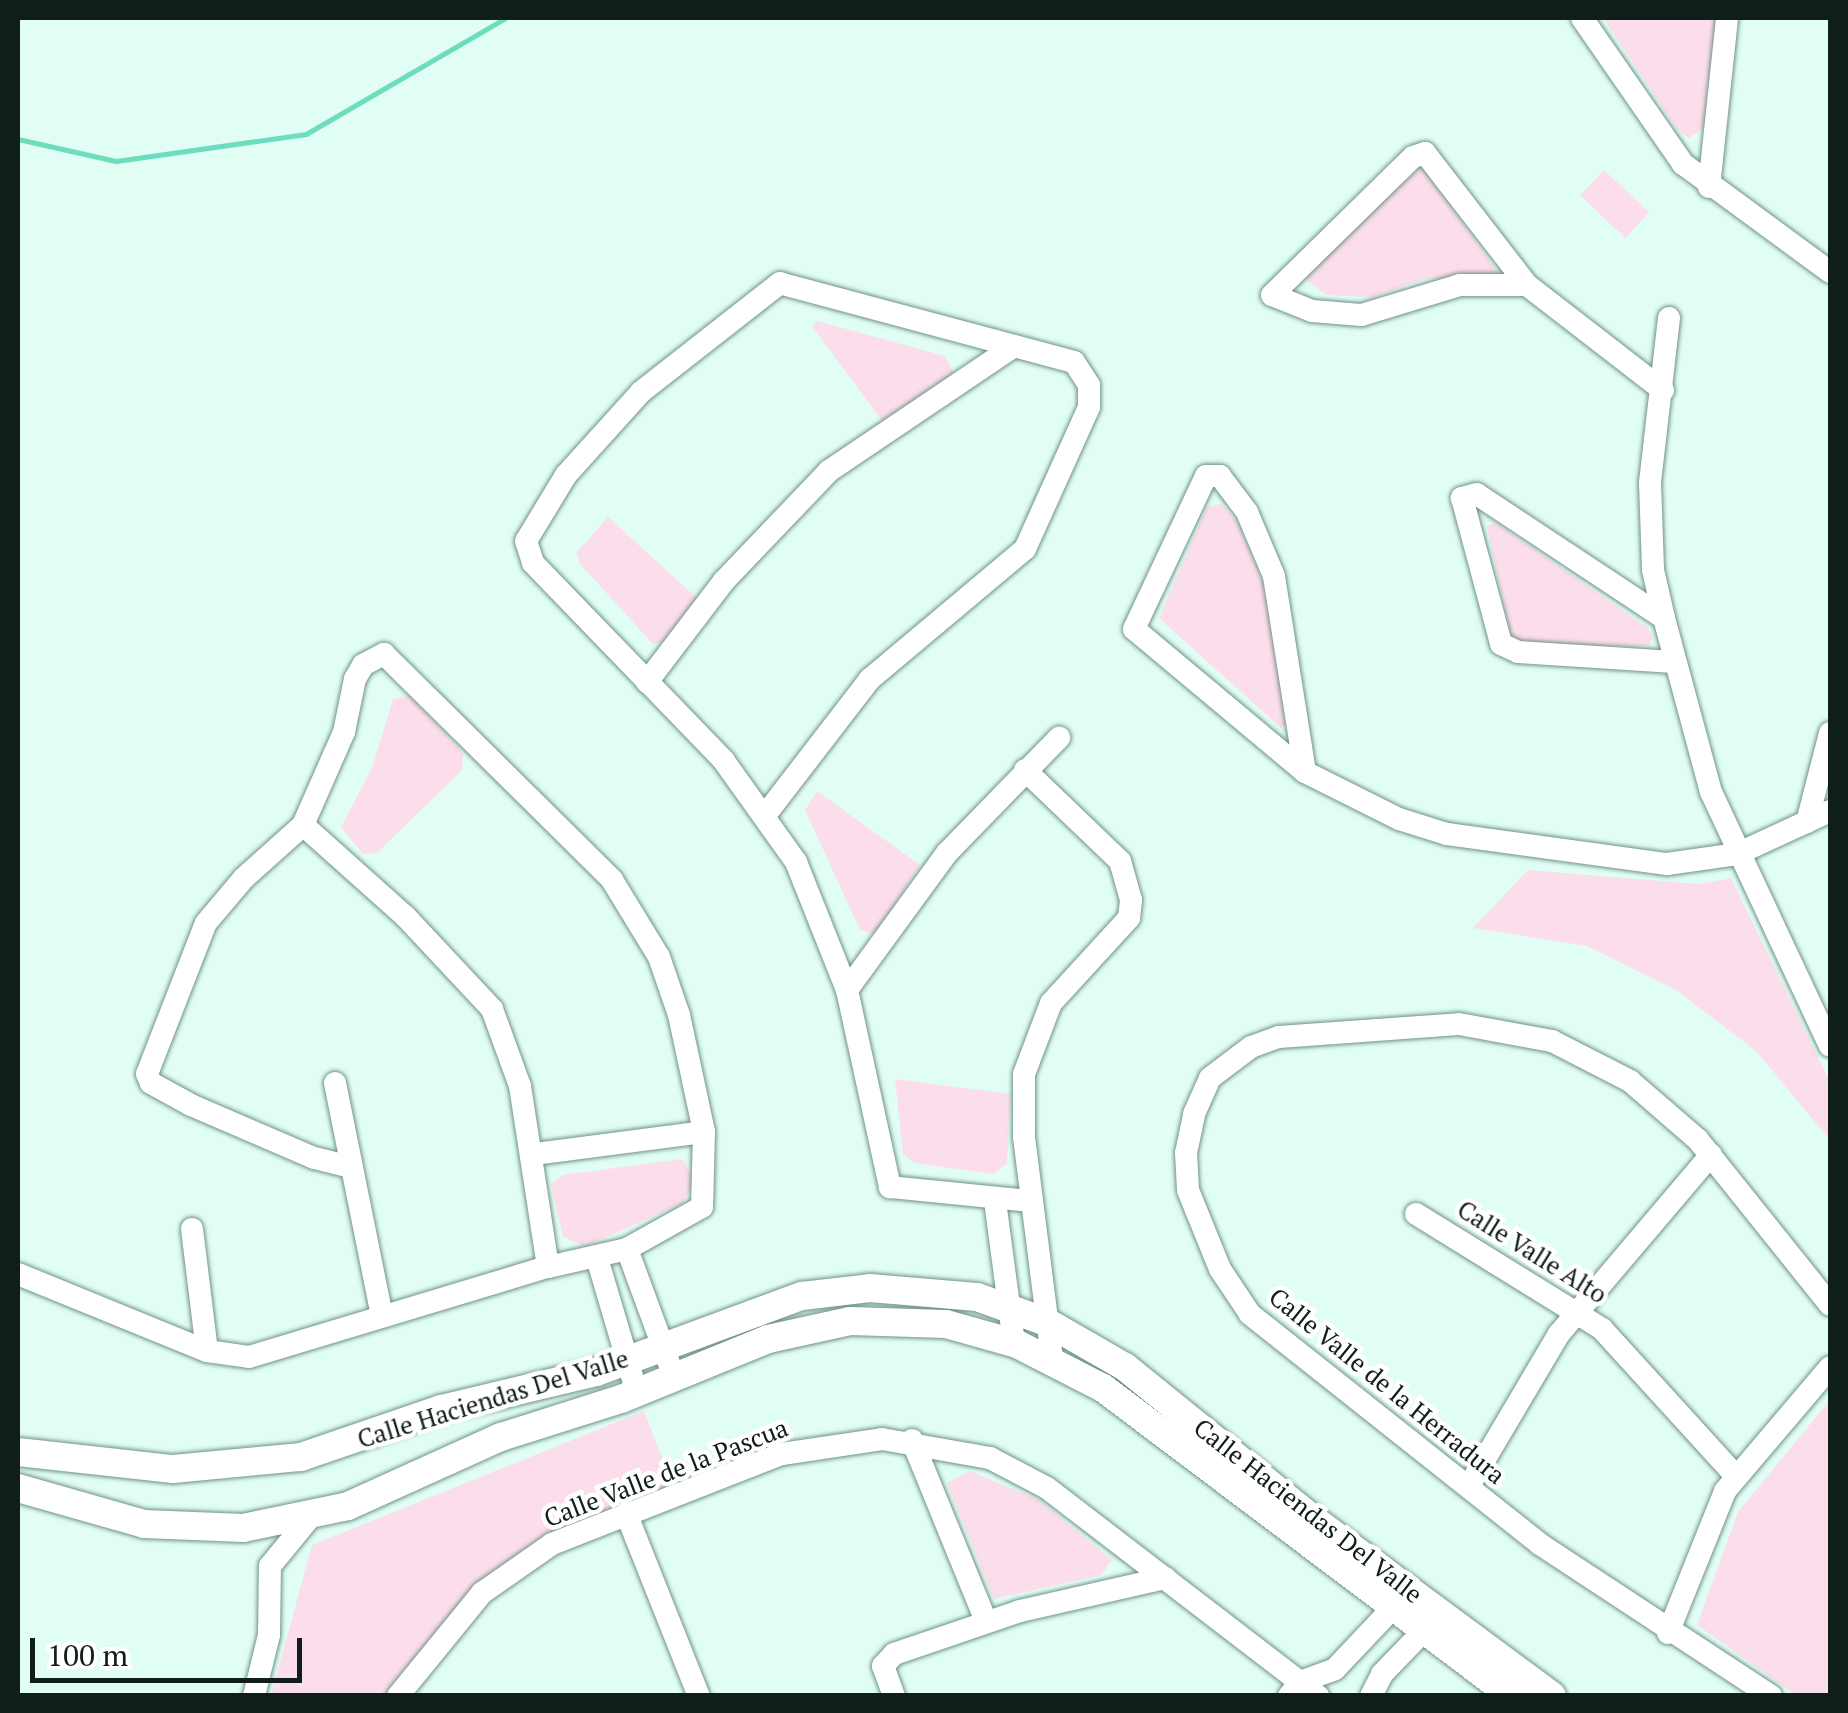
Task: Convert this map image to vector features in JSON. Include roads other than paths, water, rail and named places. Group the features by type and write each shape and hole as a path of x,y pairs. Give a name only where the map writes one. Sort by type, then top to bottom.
{"main road":[{"name":"Calle Haciendas Del Valle","path":"18,1452 173,1469 282,1460 627,1360 761,1308 841,1290 910,1288 1008,1308 1046,1322 1125,1366 1400,1600"},
{"name":"Calle Haciendas Del Valle","path":"18,1488 144,1524 243,1528 311,1516 348,1506 500,1437 637,1392 768,1339 850,1321 946,1324 1014,1343 1103,1388 1400,1600 1512,1696"},
{"name":"Calle Haciendas Del Valle","path":"1431,1624 1552,1696"}],"street":[{"path":"1582,18 1652,126 1709,187 1830,272"},
{"path":"1709,187 1727,18"},
{"path":"1527,285 1460,285 1362,316 1312,311 1272,295 1419,154 1430,158 1527,285 1663,390"},
{"path":"766,814 870,679 1025,549 1089,407 1089,385 1074,362 815,287 780,283 641,392 566,475 526,541 533,564 646,682 692,724 766,814 796,862 848,990 890,1186 995,1201 1030,1201"},
{"path":"1668,318 1650,516 1664,618 1696,747 1738,854 1830,1046"},
{"path":"646,682 746,556 829,471 1014,346"},
{"path":"1305,772 1274,576 1237,497 1220,476 1206,476 1134,629 1305,772 1399,818 1522,848 1667,864 1738,854 1830,811"},
{"path":"1664,618 1477,494 1462,498 1501,644 1518,652 1674,662"},
{"path":"18,1274 206,1351 249,1357 548,1267 627,1249 702,1207 704,1132 659,957 612,880 384,654 363,665 355,680 344,732 304,825 244,878 206,924 147,1074 151,1083 190,1105 314,1158 351,1167"},
{"path":"1807,822 1830,733"},
{"path":"848,990 947,853 1059,738"},
{"path":"1025,770 1120,861 1131,900 1129,918 1050,1003 1024,1074 1030,1201 1052,1360"},
{"path":"304,825 406,916 492,1009 509,1047 535,1154 548,1267"},
{"name":"Calle Valle de la Herradura","path":"1771,1696 1668,1632 1468,1486 1267,1331 1236,1296 1188,1190 1186,1153 1210,1078 1251,1047 1280,1037 1493,1027 1552,1041 1630,1081 1710,1155 1830,1304"},
{"path":"335,1083 382,1316"},
{"path":"535,1154 704,1132"},
{"path":"1468,1486 1577,1309 1710,1155"},
{"path":"995,1201 1014,1343"},
{"name":"Calle Valle Alto","path":"1416,1214 1577,1309 1735,1475"},
{"path":"192,1230 206,1351"},
{"path":"627,1249 674,1377"},
{"path":"597,1258 637,1392"},
{"path":"1668,1632 1708,1524 1735,1475 1830,1367"},
{"path":"912,1440 986,1621"},
{"name":"Calle Valle de la Pascua","path":"398,1696 459,1615 500,1576 626,1512 782,1454 842,1441 912,1440 990,1458 1019,1472 1165,1578 1303,1691"},
{"path":"626,1512 696,1694"},
{"path":"254,1696 269,1635 270,1566 311,1516"},
{"path":"894,1696 886,1659 986,1621 1165,1578"},
{"path":"1303,1691 1335,1669 1400,1600"},
{"path":"1371,1696 1431,1624"}],"waterway":[{"path":"18,139 116,161 306,134 505,18"}]}
